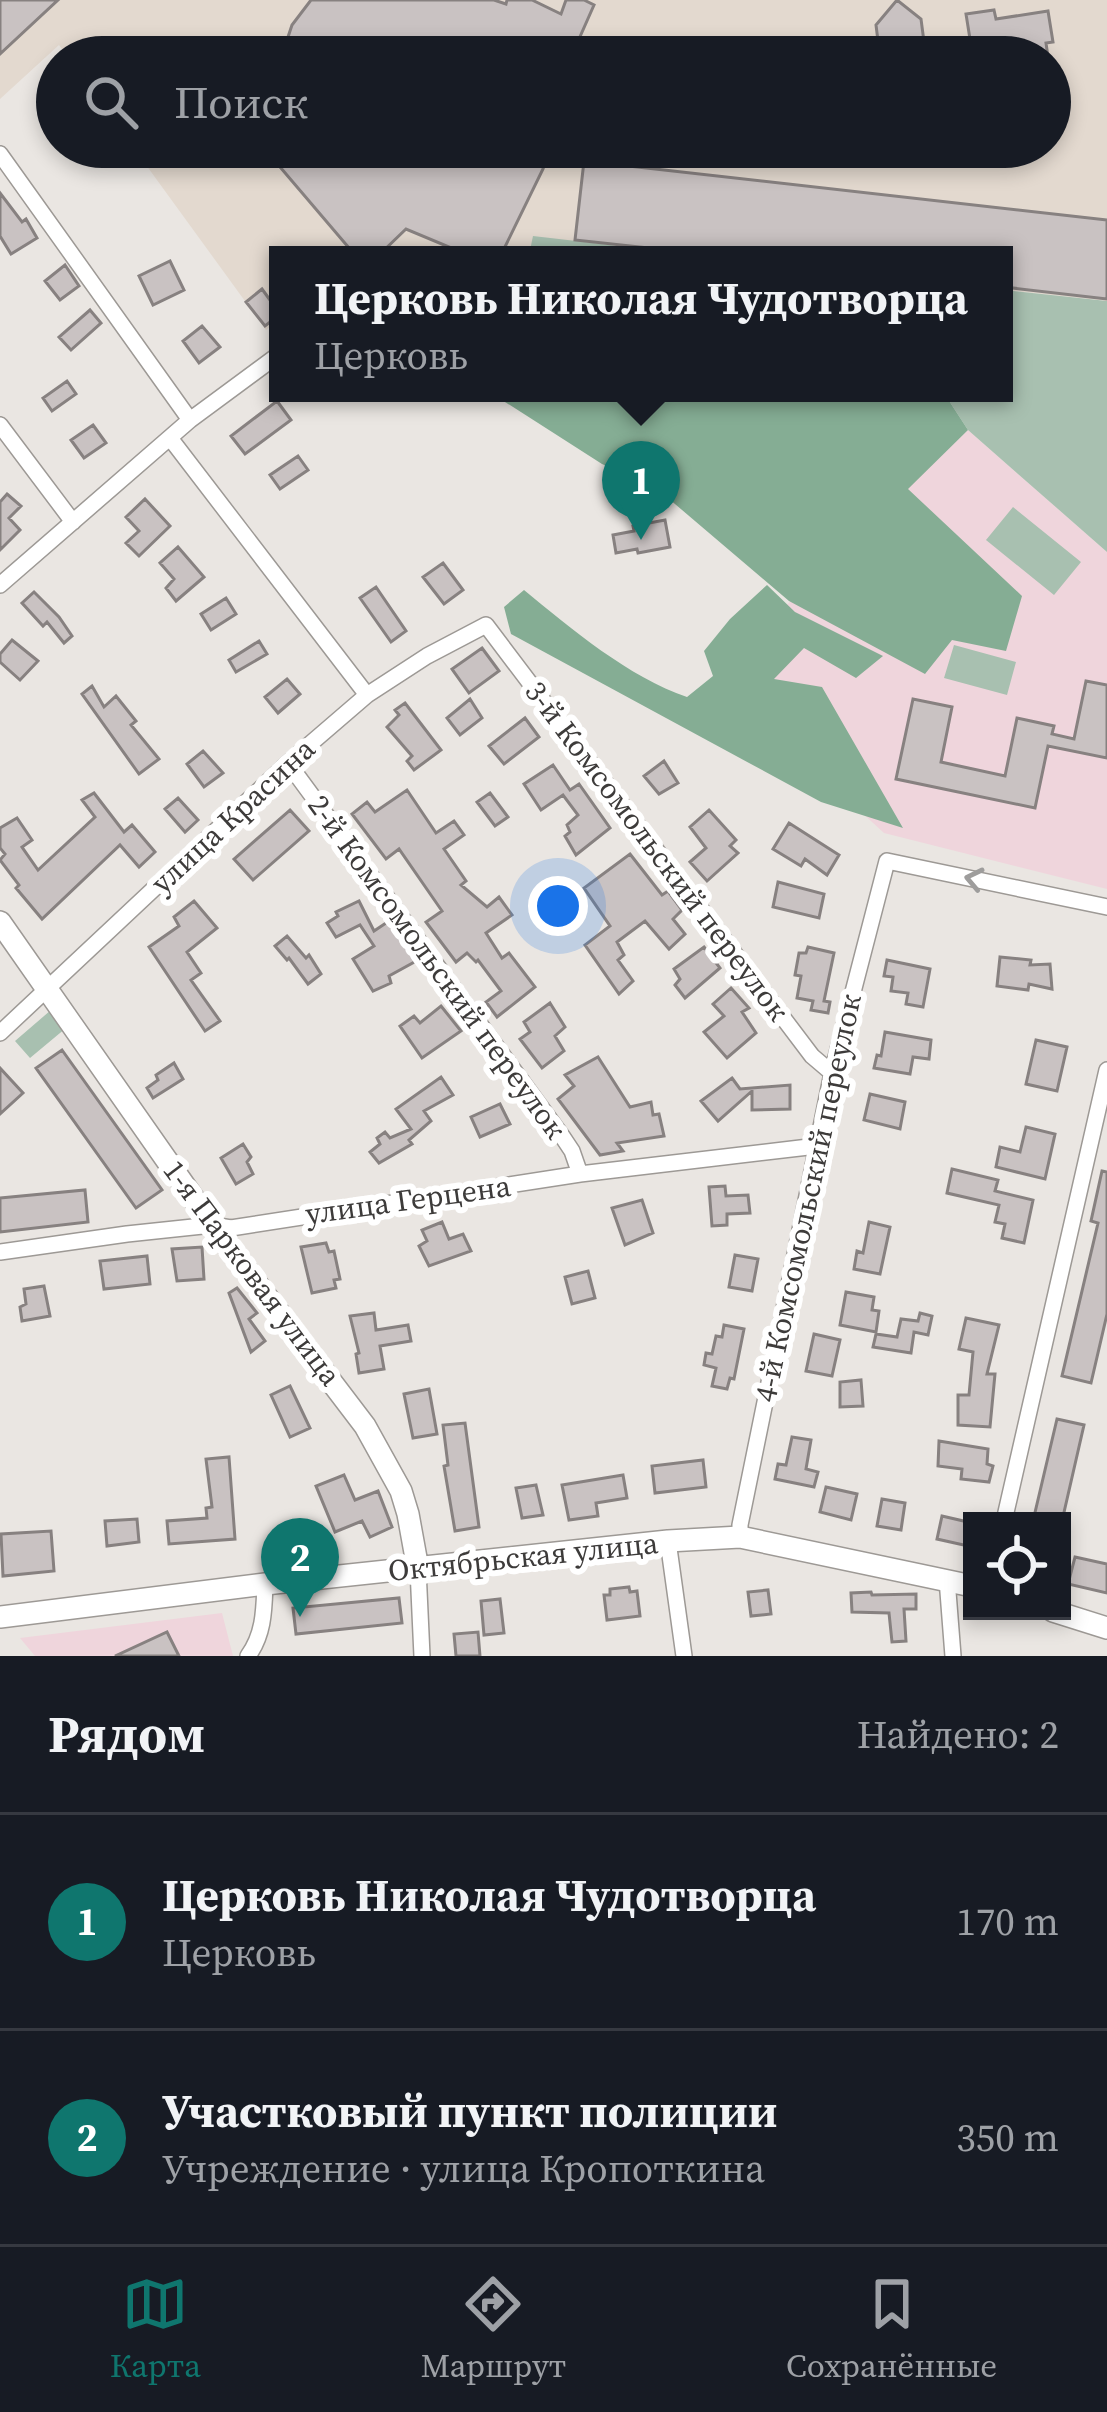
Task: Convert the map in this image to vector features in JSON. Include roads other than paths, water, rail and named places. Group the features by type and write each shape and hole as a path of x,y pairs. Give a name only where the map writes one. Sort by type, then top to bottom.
{"street":[{"path":"0,154 190,420"},
{"path":"0,585 190,420 269,363"},
{"path":"0,425 74,522"},
{"path":"170,438 367,695"},
{"name":"улица Красина","path":"0,1033 367,695 427,656 486,626"},
{"name":"3-й Комсомольский переулок","path":"486,626 812,1055 832,1073"},
{"name":"2-й Комсомольский переулок","path":"288,763 562,1136 580,1174"},
{"name":"4-й Комсомольский переулок","path":"740,1537 832,1073 887,861 1107,907"},
{"name":"1-я Парковая улица","path":"0,922 212,1225 386,1460 408,1514 418,1569 422,1656"},
{"path":"1006,1512 1107,1070"},
{"name":"улица Герцена","path":"0,1252 212,1225 231,1228 580,1174 817,1146"},
{"name":"Октябрьская улица","path":"0,1617 265,1583 740,1537 963,1584"},
{"path":"668,1541 683,1656"},
{"path":"947,1580 953,1656"},
{"path":"248,1656 262,1624 265,1583"},
{"path":"1071,1617 1107,1628"}],"place":[{"name":"Церковь Николая Чудотворца","path":"641,540"},
{"name":"Участковый пункт полиции","path":"300,1617"}]}
